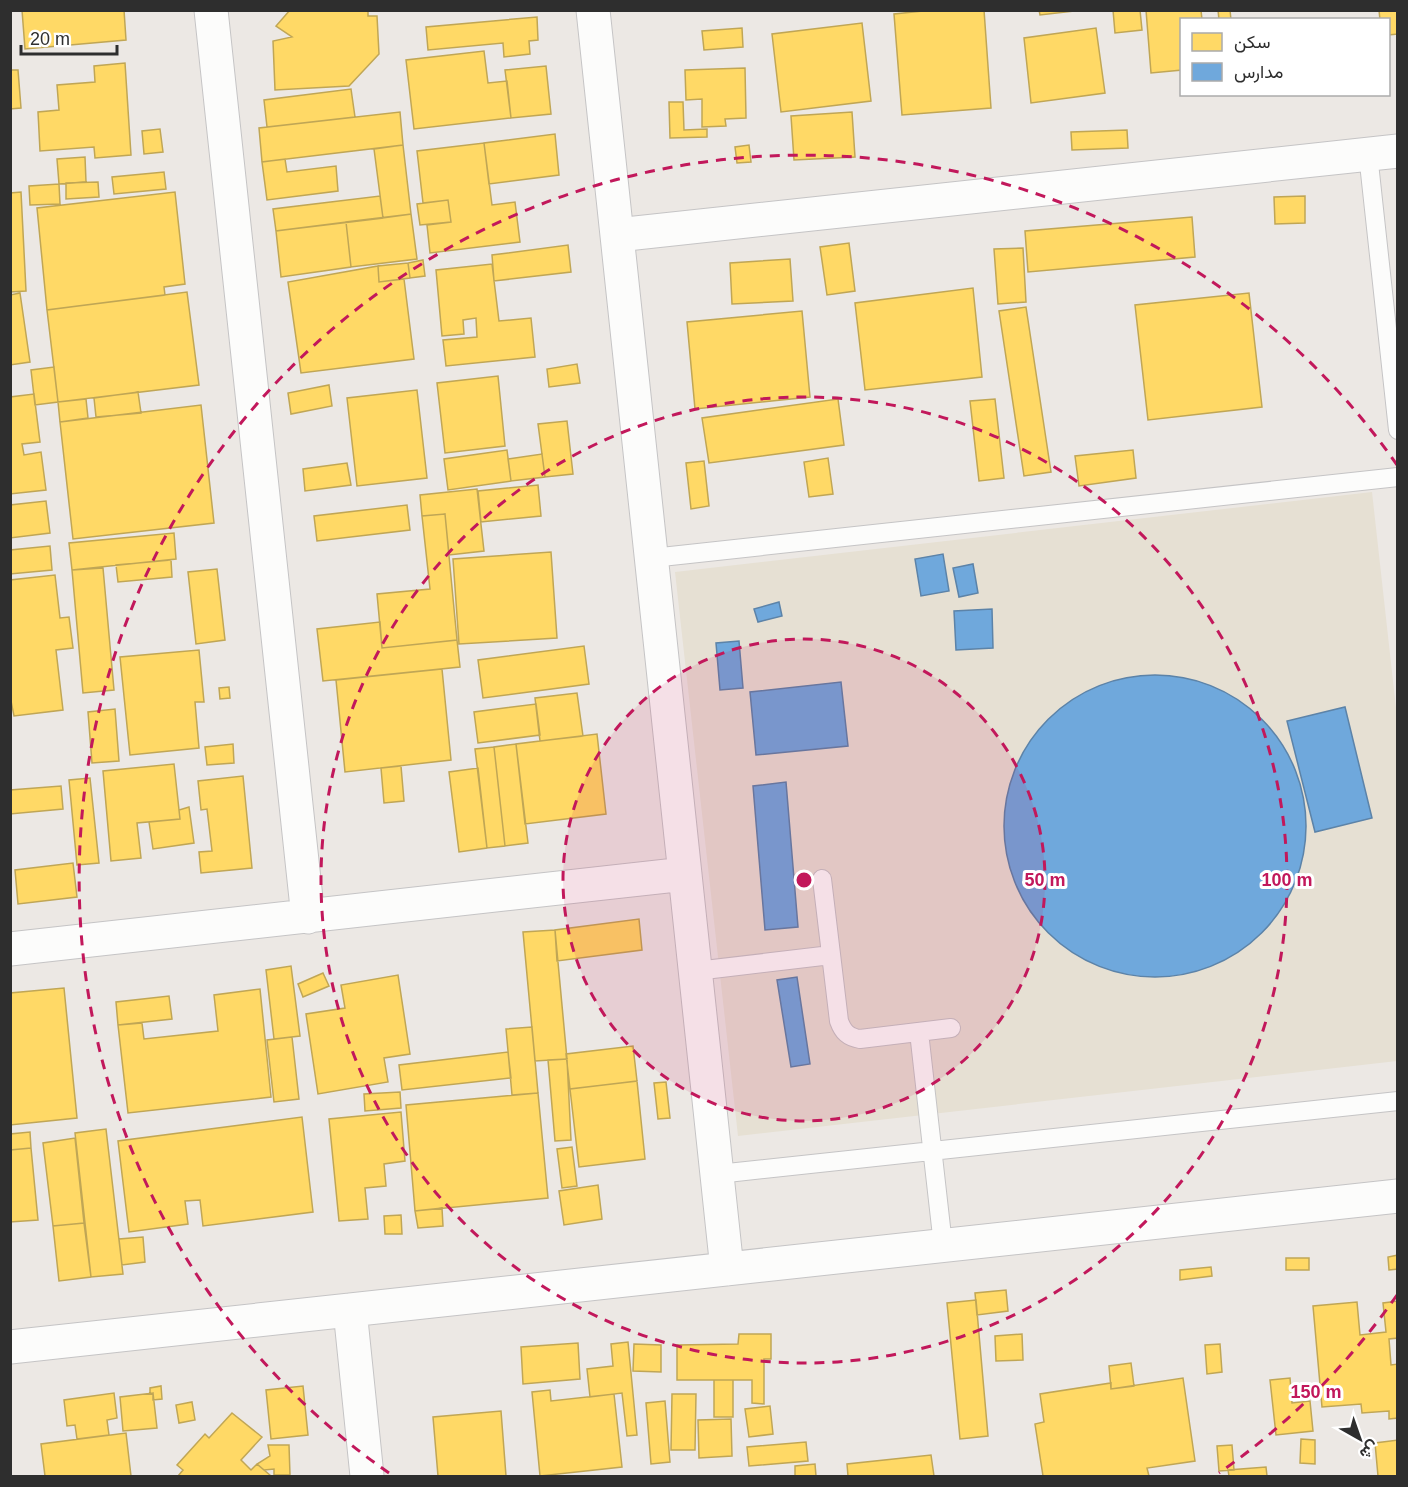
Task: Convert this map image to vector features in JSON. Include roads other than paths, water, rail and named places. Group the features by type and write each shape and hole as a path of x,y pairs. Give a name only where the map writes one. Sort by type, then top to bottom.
{"street":[{"path":"211,10 308,917"},
{"path":"593,10 728,1269"},
{"path":"617,236 1383,152"},
{"path":"10,949 685,874"},
{"path":"10,1347 1398,1196"},
{"path":"350,1310 367,1476"}],"lane":[{"path":"1383,152 1398,430"},
{"path":"652,558 1398,477"},
{"path":"822,879 842,1030 850,1037 860,1039 951,1028"},
{"path":"696,970 831,955"},
{"path":"919,1032 943,1245"},
{"path":"718,1174 1398,1101"}]}
